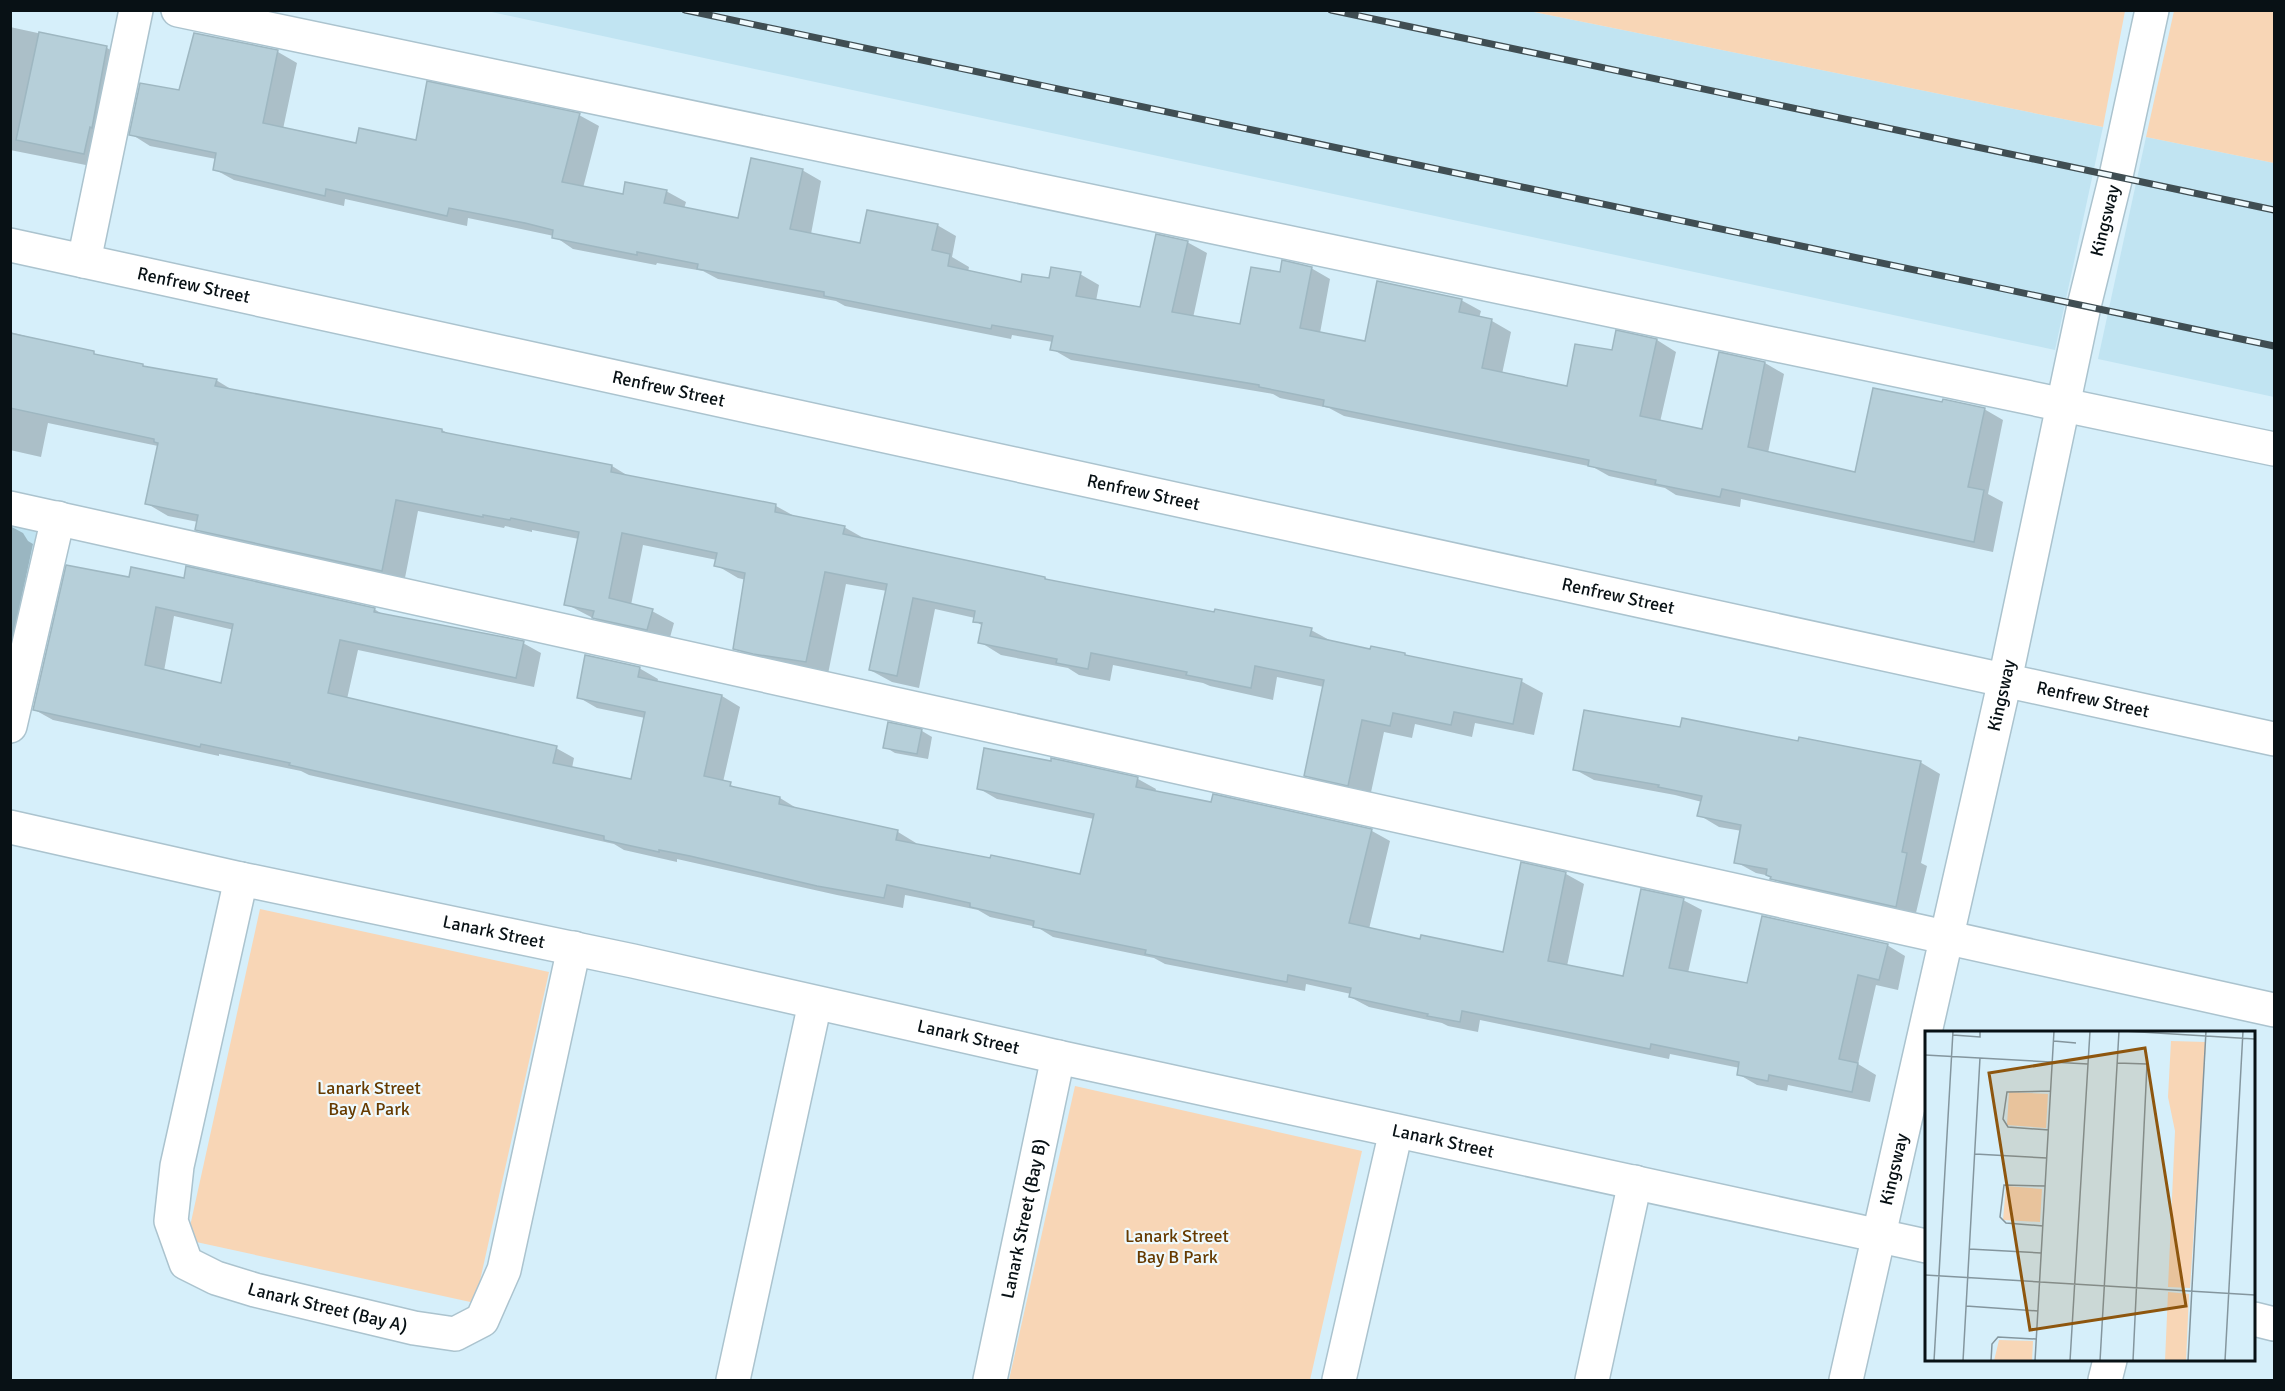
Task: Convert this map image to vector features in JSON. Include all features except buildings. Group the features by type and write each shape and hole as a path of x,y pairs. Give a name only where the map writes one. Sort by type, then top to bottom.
{"street":[{"path":"84,261 136,10"},
{"path":"178,10 2274,449"},
{"name":"Kingsway","path":"1846,1380 2005,680 2063,404 2152,10"},
{"name":"Renfrew Street","path":"10,245 2274,739"},
{"path":"10,508 2274,1010"},
{"path":"10,726 58,518"},
{"name":"Lanark Street","path":"10,827 241,879 574,948 1058,1057 1925,1246"},
{"name":"Lanark Street (Bay A)","path":"241,879 177,1166 171,1221 186,1263 216,1278 255,1290 414,1328 455,1334 482,1320 494,1295 504,1270 574,948"},
{"path":"733,1380 815,1003"},
{"name":"Lanark Street (Bay B)","path":"990,1380 1058,1057"},
{"path":"1339,1380 1395,1131"},
{"path":"1592,1380 1635,1182"},
{"path":"2255,1319 2274,1324"},
{"path":"2105,1380 2110,1361"}],"shaded area":[{"path":"487,11 1529,11 2103,127 2055,350"},
{"path":"2146,137 2274,163 2274,397 2098,359"},
{"path":"11,514 57,524 11,741"}],"green space":[{"path":"1529,11 2125,11 2103,127"},
{"path":"2174,11 2274,11 2274,163 2146,137"},
{"name":"Lanark Street Bay A Park","path":"260,909 549,972 475,1303 187,1240"},
{"name":"Lanark Street Bay B Park","path":"1075,1086 1362,1151 1310,1380 1009,1380"}],"railway":[{"path":"685,10 2274,346"},
{"path":"1331,10 2274,210"}]}
